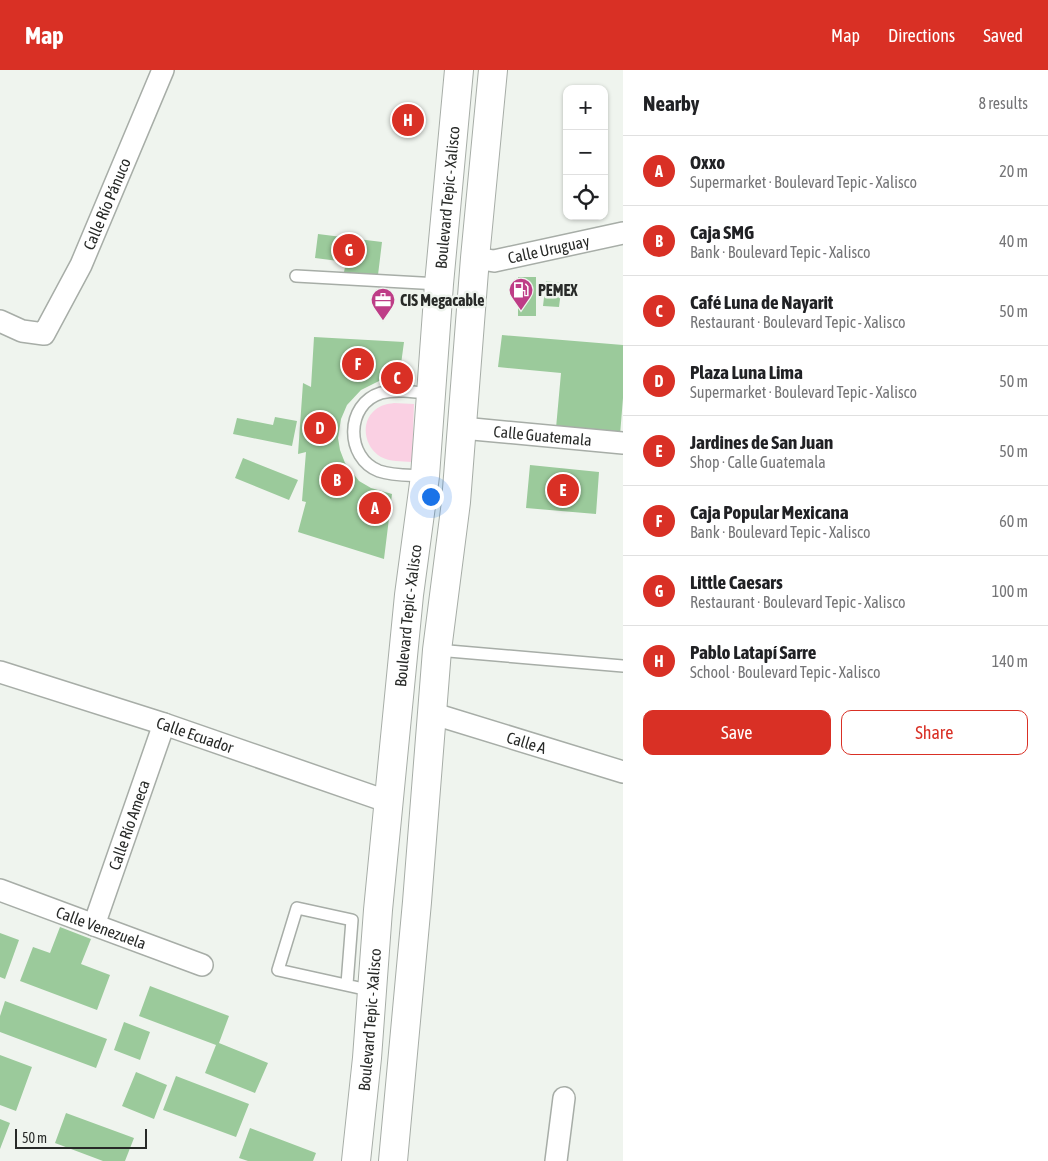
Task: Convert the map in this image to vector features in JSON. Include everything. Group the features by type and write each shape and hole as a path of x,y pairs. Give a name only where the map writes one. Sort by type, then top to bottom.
{"main road":[{"name":"Boulevard Tepic - Xalisco","path":"393,1161 417,902 431,713 456,502 475,258 493,70"},
{"name":"Boulevard Tepic - Xalisco","path":"356,1161 374,991 365,915 389,802 409,595 425,476 439,284 459,77"},
{"path":"459,77 467,118 464,230 475,258"},
{"path":"431,394 452,410 454,418 446,483 448,493 456,502"},
{"path":"409,595 422,603 425,608 423,693 431,713"},
{"path":"389,802 402,818 399,870 417,902"},
{"path":"367,1058 383,1085 377,1161"}],"street":[{"name":"Calle Río Pánuco","path":"0,322 22,331 44,334 81,265 163,70"},
{"name":"Calle Uruguay","path":"475,258 494,261 623,234"},
{"name":"Calle Guatemala","path":"462,428 623,443"},
{"name":"Calle Ecuador","path":"0,672 164,724 389,802"},
{"name":"Calle A","path":"431,713 623,772"},
{"name":"Calle Río Ameca","path":"94,925 164,724"},
{"name":"Calle Venezuela","path":"0,890 202,965"},
{"path":"556,1161 564,1098"}],"lane":[{"path":"296,276 439,284"},
{"path":"425,476 392,474 378,471 366,463 358,452 353,439 354,425 359,411 368,401 380,394 394,391 431,394"},
{"path":"437,650 623,666"},
{"path":"347,984 365,915 297,908 278,970 374,991"}],"shaded area":[{"path":"386,404 414,404 412,462 384,459 375,453 368,441 366,428 370,415"}],"building":[{"path":"318,234 382,242 378,275 344,272 346,262 315,258"},
{"path":"518,277 536,277 536,316 518,316"},
{"path":"546,281 562,283 559,307 543,306"},
{"path":"502,335 623,345 623,398 620,435 556,428 561,373 498,367"},
{"path":"314,337 404,342 399,379 379,381 361,390 347,405 341,419 338,438 345,463 359,481 371,488 392,494 384,559 298,532 306,502 302,501 306,452 298,454 303,383 311,387"},
{"path":"275,417 297,421 292,446 233,434 237,418 273,425"},
{"path":"243,458 298,480 289,500 235,478"},
{"path":"530,465 599,472 596,514 526,508"},
{"path":"60,927 91,939 81,964 110,975 97,1010 20,981 33,947 50,953"},
{"path":"0,933 19,940 5,979 0,977"},
{"path":"150,986 229,1016 219,1043 268,1063 255,1093 205,1073 216,1045 139,1016"},
{"path":"5,1001 107,1039 96,1068 0,1032 0,1016"},
{"path":"124,1022 150,1032 140,1060 114,1050"},
{"path":"0,1055 32,1067 16,1111 0,1105"},
{"path":"136,1072 167,1085 154,1119 122,1106"},
{"path":"176,1076 249,1104 236,1137 163,1110"},
{"path":"66,1113 134,1138 125,1161 103,1161 55,1143"},
{"path":"0,1119 10,1123 0,1149"},
{"path":"250,1128 316,1153 313,1161 248,1161 239,1158"}],"place":[{"name":"Pablo Latapí Sarre","path":"408,120"},
{"name":"Little Caesars","path":"349,250"},
{"name":"PEMEX","path":"521,311"},
{"name":"CIS Megacable","path":"383,321"},
{"name":"Caja Popular Mexicana","path":"358,364"},
{"name":"Café Luna de Nayarit","path":"397,378"},
{"name":"Plaza Luna Lima","path":"320,428"},
{"name":"Caja SMG","path":"337,480"},
{"name":"Jardines de San Juan","path":"563,490"},
{"name":"Oxxo","path":"375,508"}]}
